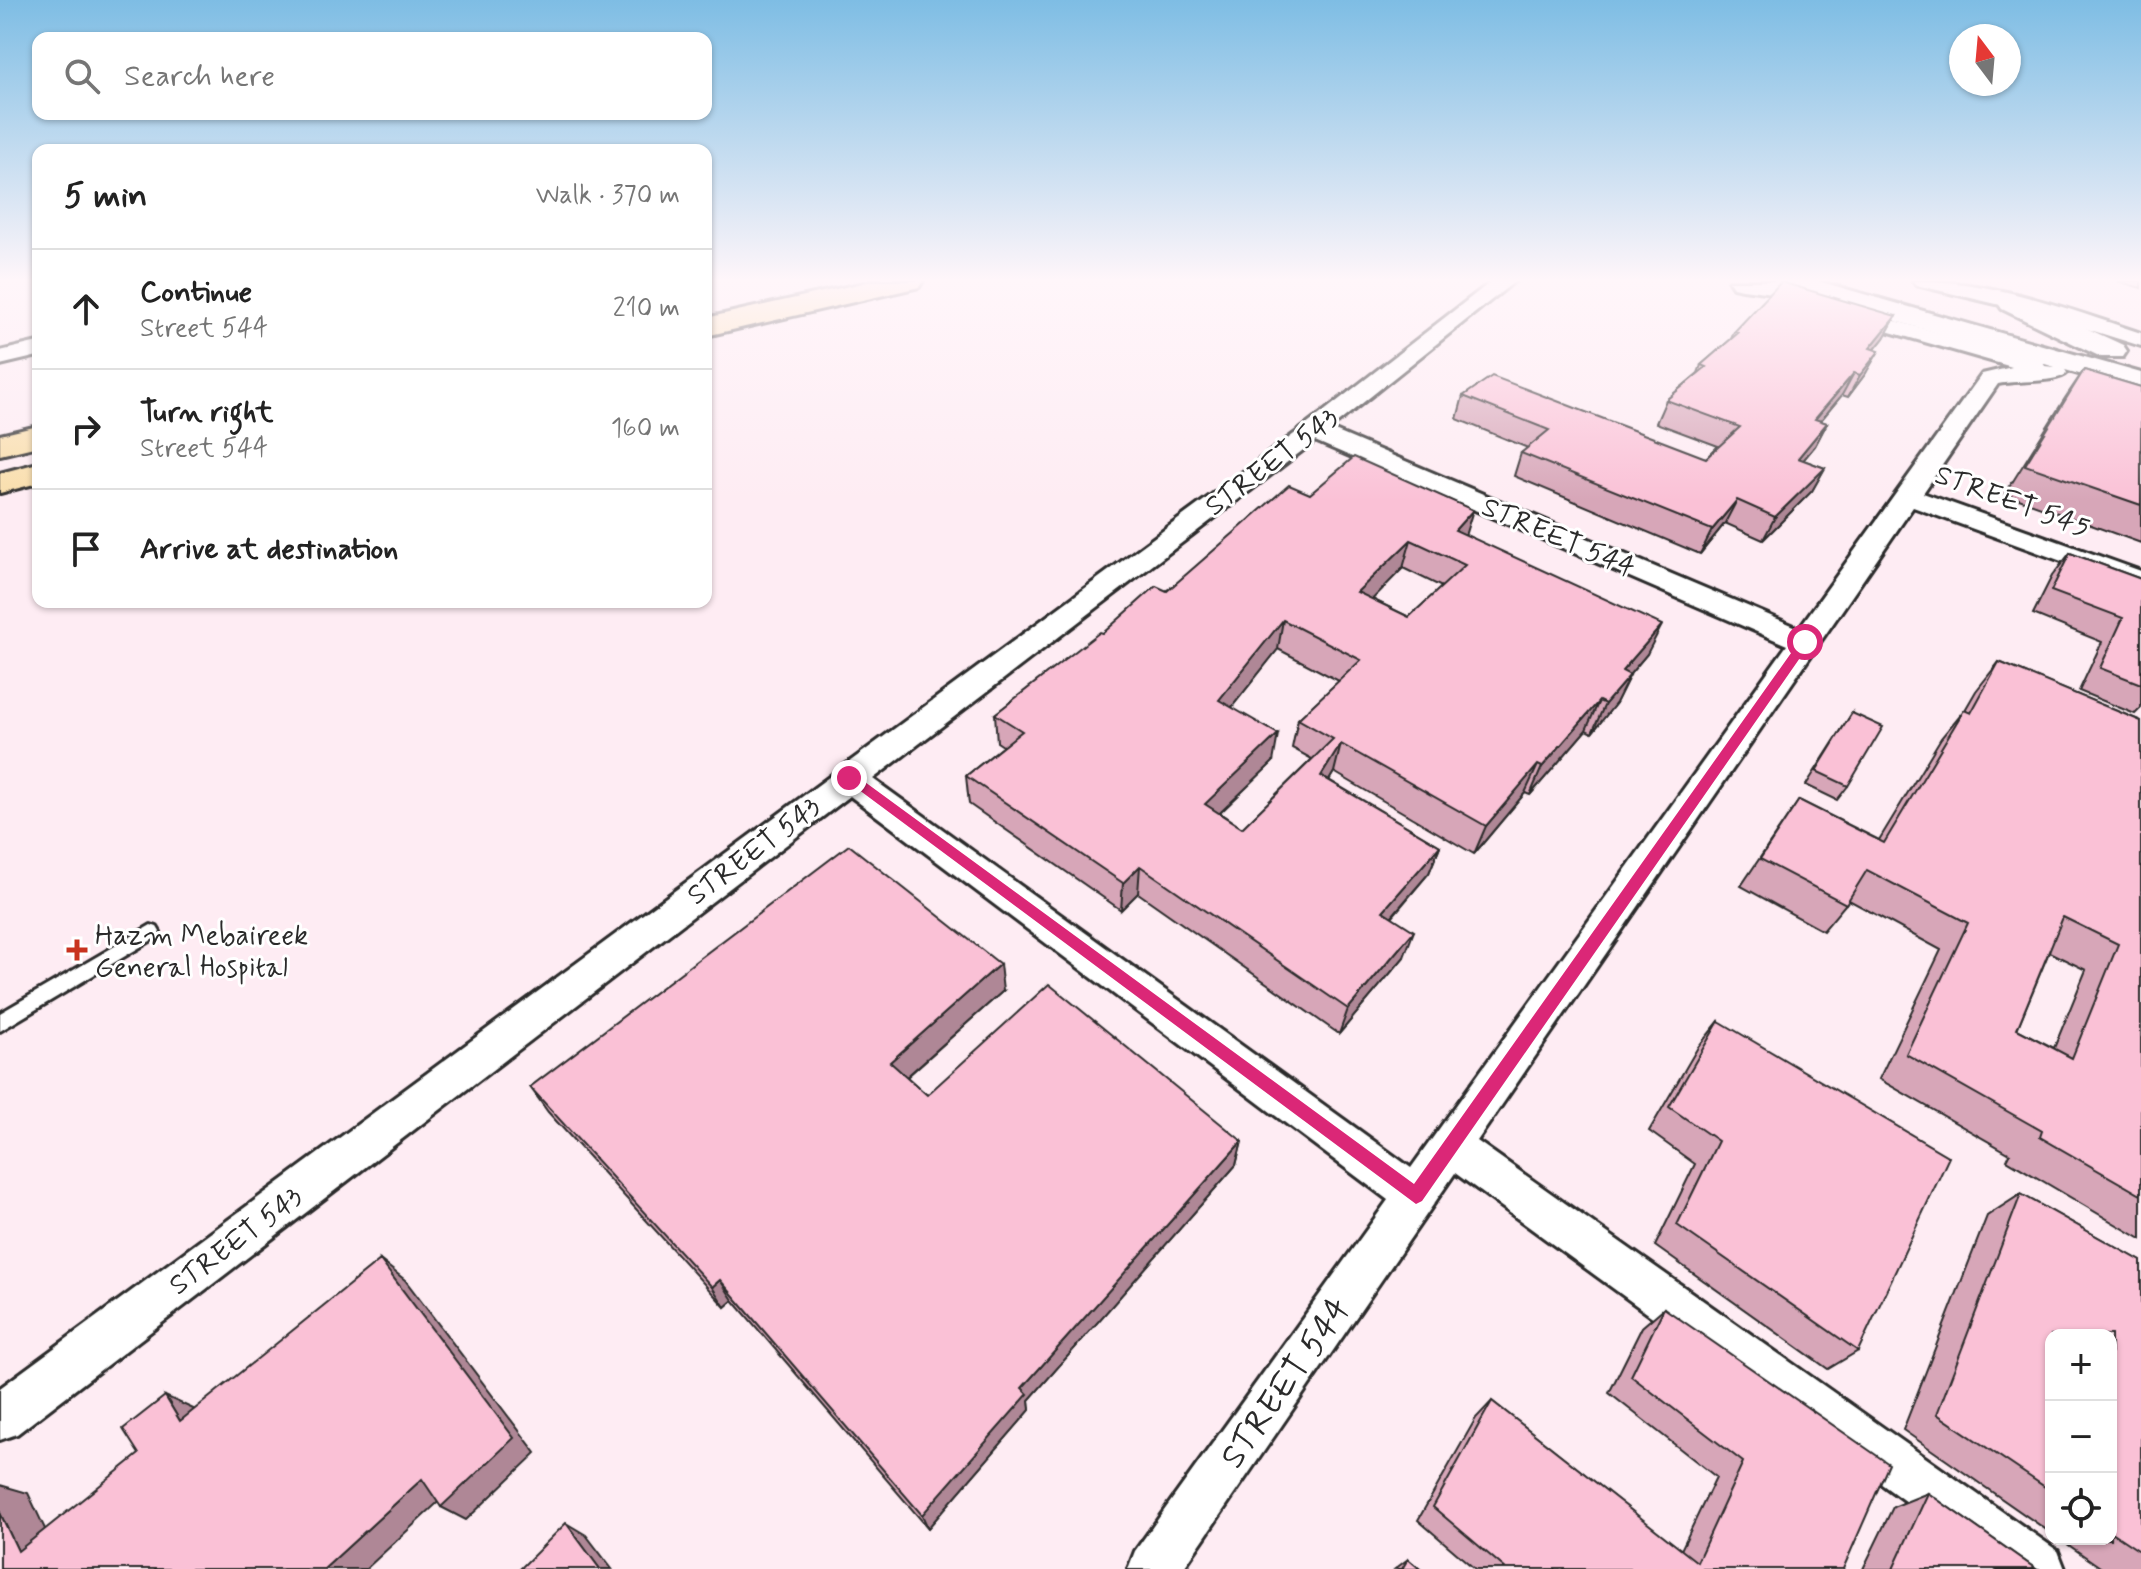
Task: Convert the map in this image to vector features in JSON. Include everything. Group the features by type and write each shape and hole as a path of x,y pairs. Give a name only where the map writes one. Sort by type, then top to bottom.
{"highway":[{"path":"0,445 32,437"},
{"path":"0,483 32,475"}],"street":[{"name":"STREET 543","path":"0,1417 1411,354"},
{"path":"1969,354 1990,379 2019,372 2056,373"},
{"path":"1992,354 2141,398"},
{"path":"2054,354 2141,383"},
{"name":"STREET 544","path":"1153,1569 1990,379"},
{"name":"STREET 544","path":"1313,431 1805,642"},
{"name":"STREET 545","path":"1908,496 2141,581"},
{"path":"849,778 1416,1196"},
{"path":"1451,1146 2040,1569"}],"lane":[{"path":"0,1023 151,932"}],"building":[{"path":"1713,354 1876,354 1860,375 1854,373 1815,419 1827,423 1798,458 1825,468 1775,517 1737,500 1712,530 1521,453 1549,430 1463,396 1492,376 1706,458 1740,427 1666,400 1706,367 1701,365"},
{"path":"2084,370 2141,387 2141,505 2025,465"},
{"path":"1354,457 1473,510 1455,530 1662,625 1622,671 1630,675 1605,704 1599,701 1486,826 1341,744 1321,776 1440,846 1383,911 1414,931 1348,1009 1140,866 1123,883 966,776 1022,731 995,714 1100,632 1103,633 1156,586 1167,591 1289,485 1310,494","holes":["1411,540 1465,565 1409,617 1357,592","1283,620 1361,660 1298,719 1333,739 1242,828 1205,804 1278,734 1219,700"]},
{"path":"2070,553 2141,579 2141,684 2100,668 2123,618 2051,591"},
{"path":"1999,662 2141,721 2141,1195 2040,1137 2042,1131 1906,1054 1968,923 1867,870 1846,904 1760,859 1799,800 1884,843 1964,710 1971,713","holes":["2063,917 2118,944 2072,1058 2017,1029"]},
{"path":"1852,713 1883,727 1848,786 1816,771"},
{"path":"849,845 1000,964 890,1062 927,1095 1049,984 1242,1141 1022,1388 1028,1394 922,1515 720,1280 712,1287 530,1087"},
{"path":"1719,1021 1949,1157 1858,1351 1677,1225 1718,1141 1669,1107"},
{"path":"2021,1194 2141,1261 2141,1552 2117,1536 2117,1329 2045,1329 2045,1487 1937,1414"},
{"path":"380,1260 514,1438 441,1507 422,1479 324,1569 0,1569 0,1513 18,1551 139,1454 123,1429 165,1396 180,1421"},
{"path":"1664,1308 1889,1464 1843,1569 1506,1569 1433,1507 1492,1401 1697,1562 1743,1462 1631,1376"},
{"path":"1928,1493 2036,1569 1893,1569"},
{"path":"566,1523 600,1569 520,1569"},
{"path":"1408,1559 1420,1569 1402,1569"}],"place":[{"name":"Hazm Mebaireek General Hospital","path":"77,950"}],"route":[{"path":"849,778 1416,1196 1805,642"}]}
